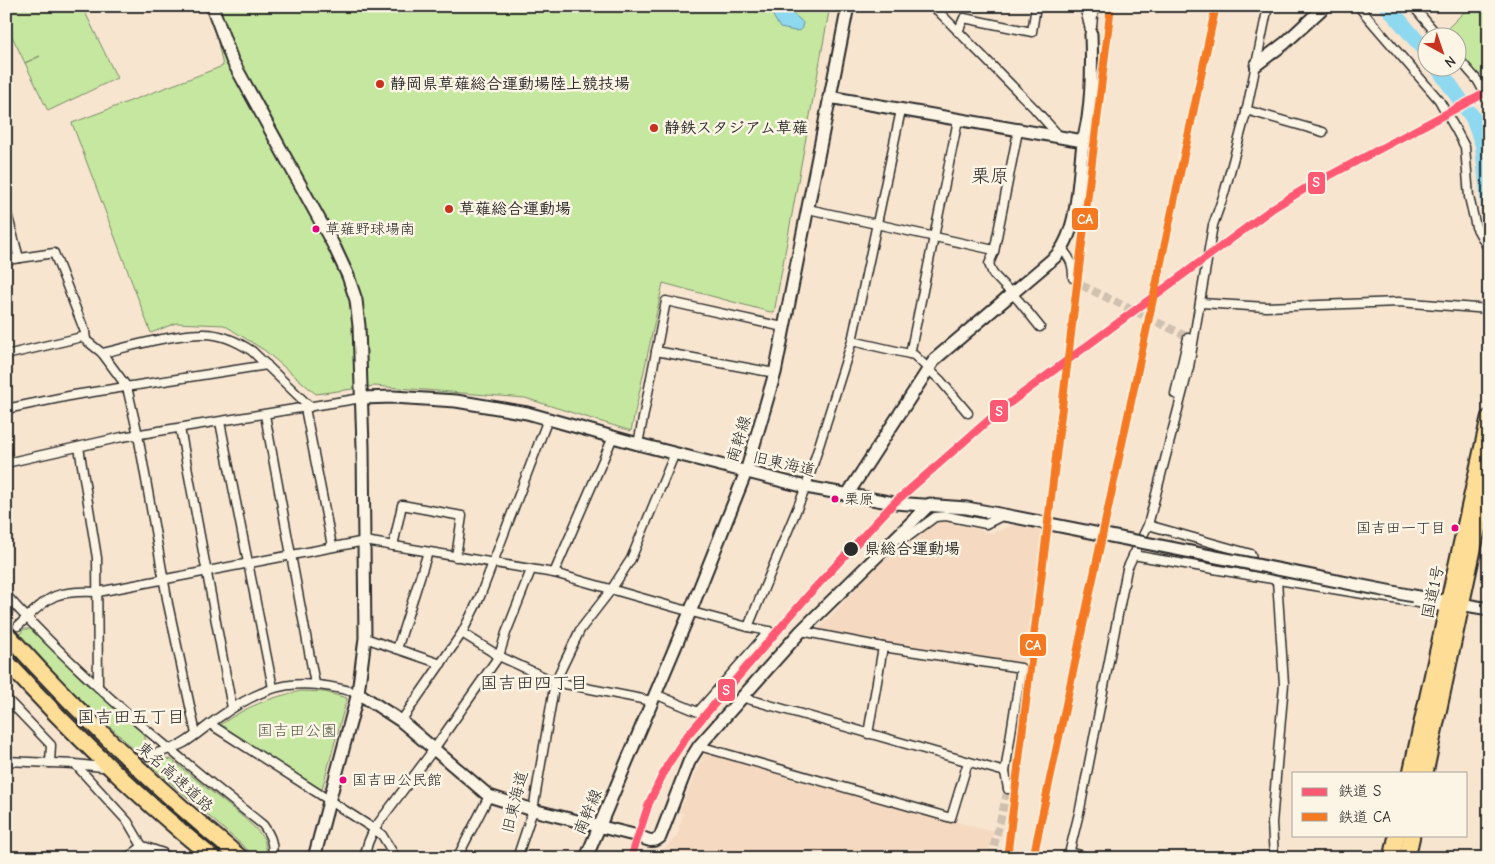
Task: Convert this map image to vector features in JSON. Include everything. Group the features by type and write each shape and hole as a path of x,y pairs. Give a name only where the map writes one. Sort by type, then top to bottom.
{"highway":[{"name":"国道1号","path":"1425,772 1453,604 1489,418"},
{"name":"国道1号","path":"1411,772 1453,604 1489,475"},
{"name":"東名高速道路","path":"12,629 108,740 175,803 241,858"},
{"path":"6,661 59,717 137,792 213,858"},
{"path":"1392,858 1397,836"},
{"path":"1408,858 1412,836"}],"street":[{"path":"212,6 232,60 335,248 348,276 356,300 362,398 365,638 358,693 314,858"},
{"name":"南幹線","path":"586,858 690,612 746,472 775,373 848,6"},
{"path":"931,6 1034,108 1060,137"},
{"path":"958,32 964,18 1032,32 1036,6"},
{"path":"1084,6 1091,34"},
{"path":"847,494 929,368 944,351 1055,257 1062,248 1073,217 1088,118 1091,84 1090,6"},
{"path":"1091,34 1094,6"},
{"path":"1090,858 1069,855 1082,800 1127,569 1148,525 1189,367 1213,225 1227,185 1246,110 1268,6"},
{"path":"1256,65 1285,43 1325,6"},
{"path":"1358,6 1439,100 1456,130 1465,147 1469,197 1476,227 1489,250"},
{"path":"1413,6 1432,28"},
{"path":"1468,70 1478,81 1489,101"},
{"path":"829,97 1083,141"},
{"path":"748,626 806,487 852,341 901,110"},
{"path":"1246,110 1323,132"},
{"path":"910,354 958,120"},
{"path":"1018,131 994,250 989,264 990,270 1040,326"},
{"path":"808,209 994,250"},
{"path":"6,210 20,258"},
{"path":"1062,248 1070,258 1073,266 1073,278"},
{"path":"7,260 54,253 85,332 86,340"},
{"path":"638,444 666,301 783,327"},
{"path":"1201,303 1266,307 1398,302 1489,309"},
{"path":"102,353 151,342 202,334 220,336 241,344 267,365 308,408 332,546"},
{"path":"6,355 82,337 102,353 127,387 138,435 165,578 168,604 196,734"},
{"path":"1181,396 1175,394 1188,338"},
{"path":"852,341 914,355 929,368 968,413"},
{"path":"656,352 775,373"},
{"path":"6,409 74,395 267,365"},
{"path":"6,451 8,463 79,446 138,435 362,398 393,397 456,401 527,413 675,454"},
{"path":"265,415 315,684"},
{"path":"401,721 462,633 480,599 548,419"},
{"path":"220,422 273,688"},
{"path":"180,428 232,708"},
{"path":"554,573 612,437"},
{"path":"79,446 97,558 98,687"},
{"name":"旧東海道","path":"517,858 532,810 555,682 580,630 611,590 631,559 675,454 806,487 894,503 967,508 1453,604 1489,609"},
{"path":"148,756 186,741 244,700 273,688 297,684 331,685 358,693 401,721 489,796 532,810 638,836 652,842 660,837 689,762 699,746 801,631 892,539 930,504"},
{"path":"392,546 402,505 462,516 456,557"},
{"path":"892,539 909,536 935,517 946,516 986,524 1004,515"},
{"path":"1148,525 1251,554 1254,576"},
{"path":"12,629 42,603 55,595 72,591 98,592 364,541 554,573 690,612 769,631 698,712 654,697 555,682 499,656 462,633"},
{"path":"398,649 428,552"},
{"path":"1133,555 1277,580 1453,604"},
{"path":"364,858 374,829 434,749 499,656 531,570"},
{"path":"1274,858 1272,823 1284,684 1277,580"},
{"path":"6,595 26,618 98,687 168,749 263,825 270,834 273,844 272,858"},
{"path":"801,631 1022,668 1005,772 1008,789"},
{"path":"365,638 441,664"},
{"path":"868,734 884,646"},
{"path":"6,671 160,823 202,858"},
{"path":"741,697 1005,772"},
{"path":"6,698 51,745 50,763"},
{"path":"210,724 374,829 382,835 396,858"},
{"path":"699,746 951,818 968,762"},
{"path":"6,761 102,767"},
{"path":"75,764 128,822 149,858"},
{"path":"457,858 489,796"},
{"path":"127,858 143,846"},
{"path":"143,846 163,853 168,858"}],"shaded area":[{"path":"940,520 992,533 1014,525 1042,531 1024,663 816,632 892,549 912,540"},
{"path":"708,753 994,832 987,858 651,858 660,853 677,836 683,813 679,812 703,756"}],"green space":[{"path":"16,6 82,6 117,78 48,111 6,24 6,11"},
{"name":"草薙総合運動場","path":"210,6 830,6 774,313 663,283 631,431 525,398 374,386 316,394 264,350 224,325 176,323 151,333 72,123 223,66"},
{"path":"1470,6 1489,6 1489,66 1479,75 1468,63 1468,28 1448,28"},
{"path":"24,629 35,631 86,684 142,731 146,746 139,754 69,688 20,634"},
{"name":"国吉田公園","path":"301,691 325,692 347,698 322,789 318,790 220,725 239,713 259,704 279,696"},
{"path":"165,758 172,760 257,830 264,839 268,858 257,858 150,765 154,760"}],"water":[{"path":"776,6 788,7 803,23 801,30 795,31 780,28 773,16"}],"waterway":[{"path":"1387,6 1418,42"},
{"path":"1445,78 1473,118 1483,145 1489,206"}],"tunnel":[{"path":"1073,278 1075,282 1188,338"},
{"path":"109,765 148,756"},
{"path":"991,858 1008,789"}],"rail line":[{"name":"CA","path":"1007,858 1111,6"},
{"name":"CA","path":"1033,858 1216,6"},
{"name":"S","path":"631,858 649,803 667,766 686,737 812,591 894,503 999,411 1273,208 1306,188 1489,91"}],"place":[{"name":"静岡県草薙総合運動場陸上競技場","path":"380,84"},
{"name":"静鉄スタジアム草薙","path":"654,128"},
{"name":"草薙総合運動場","path":"449,209"},
{"name":"草薙野球場南","path":"316,229"},
{"name":"栗原","path":"835,499"},
{"name":"国吉田一丁目","path":"1455,528"},
{"name":"県総合運動場","path":"851,549"},
{"name":"国吉田公民館","path":"343,780"}],"district":[{"name":"栗原","path":"990,176"},
{"name":"国吉田四丁目","path":"534,683"},
{"name":"国吉田五丁目","path":"131,717"}]}
